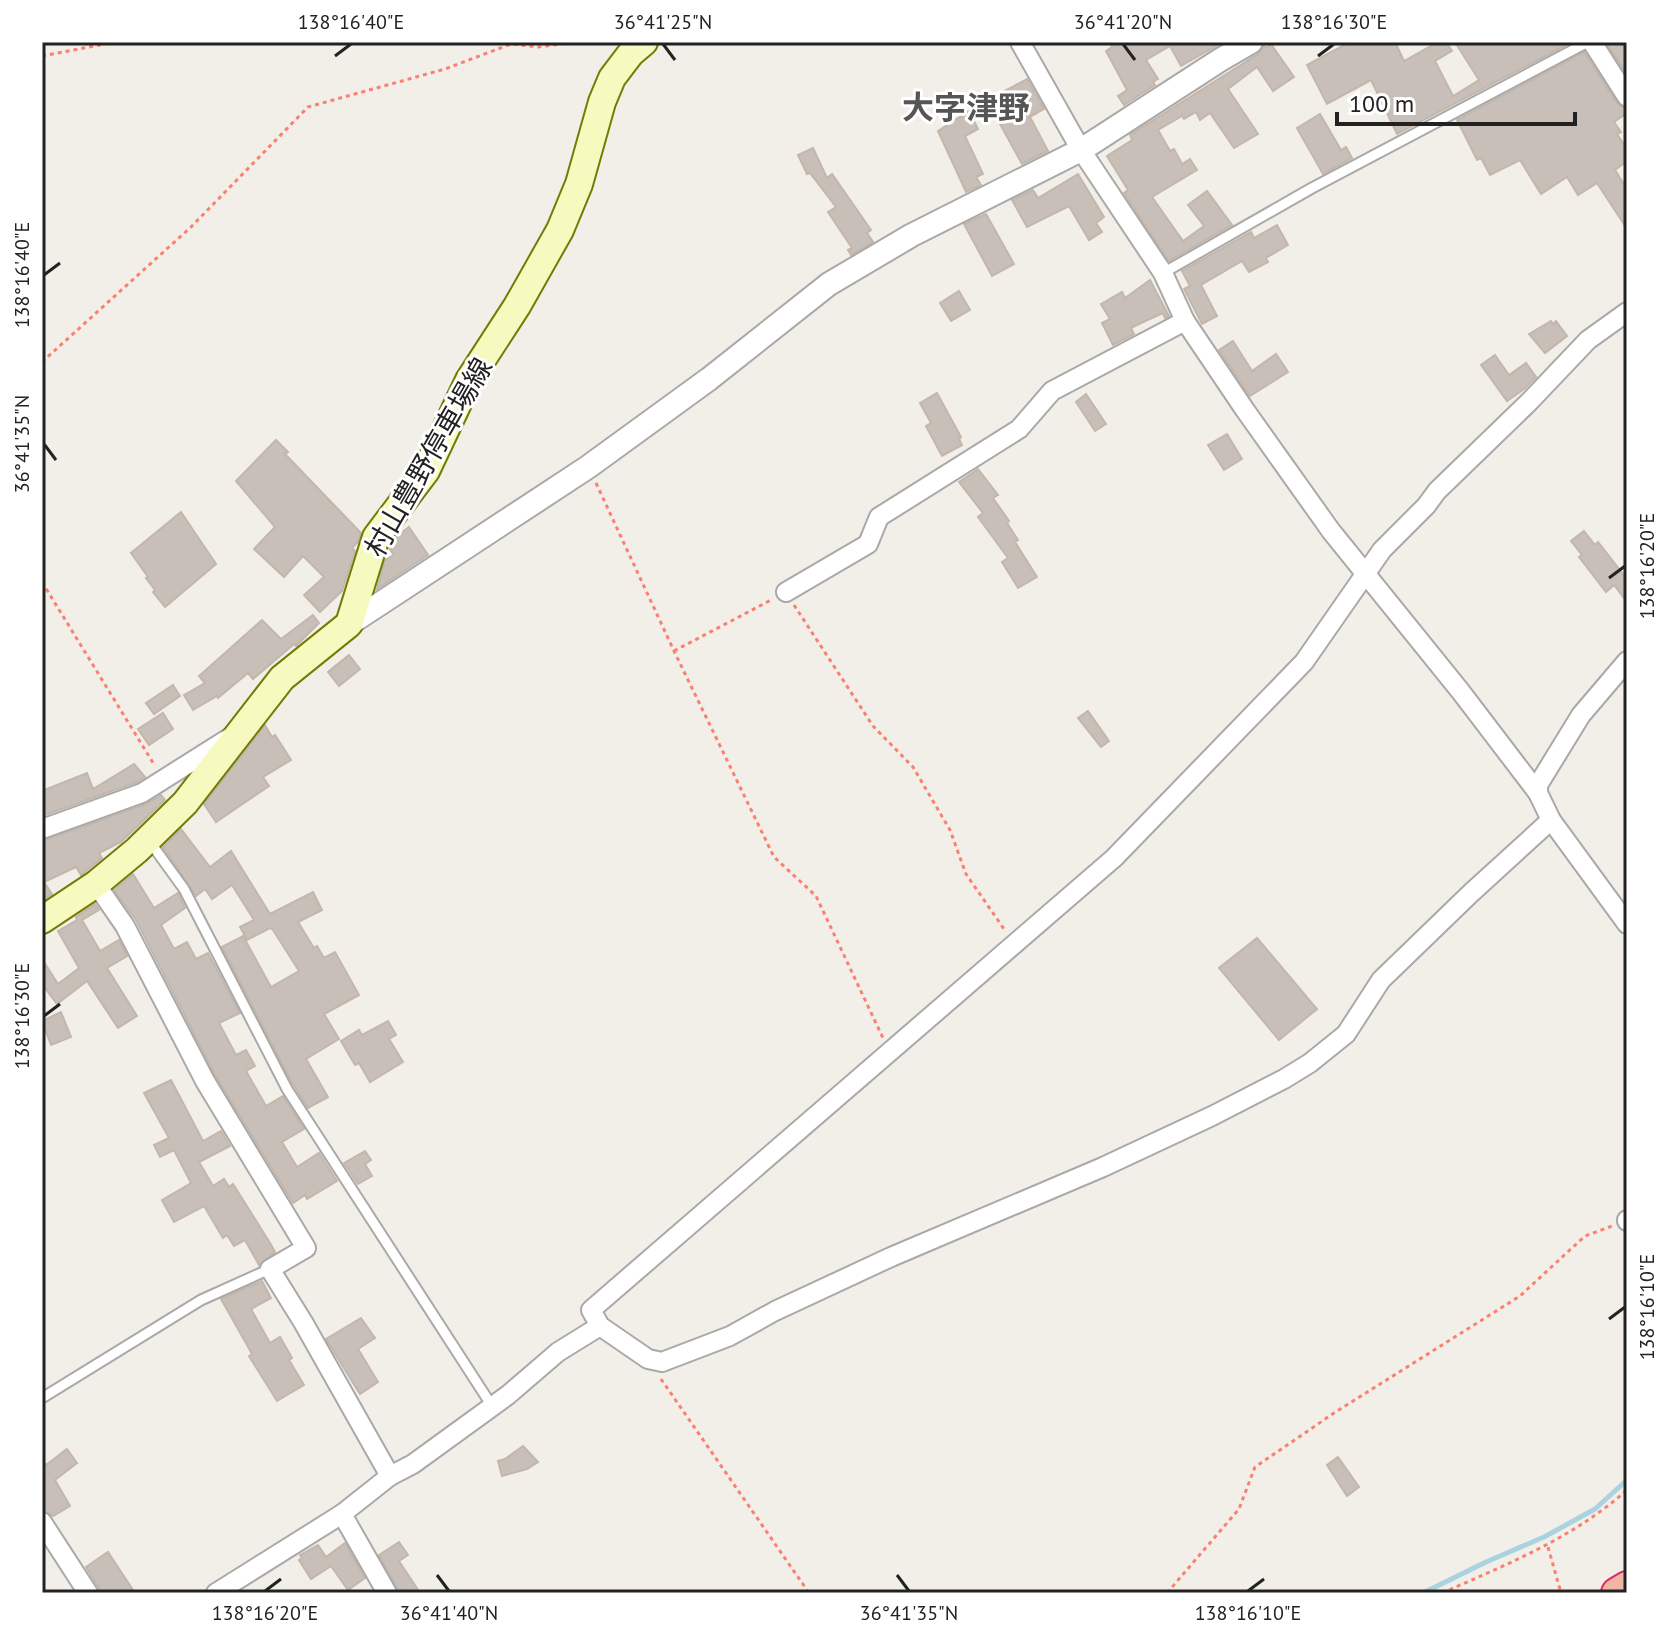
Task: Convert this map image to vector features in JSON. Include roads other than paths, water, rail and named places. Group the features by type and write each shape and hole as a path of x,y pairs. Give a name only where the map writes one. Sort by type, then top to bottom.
{"highway":[{"path":"1617,1593 1627,1587"}],"main road":[{"name":"村山豊野停車場線","path":"349,624 376,537 426,471 469,380 517,306 560,230 579,184 602,102 612,78 631,53 644,42"},
{"path":"42,920 96,884 148,839 185,803 282,678 349,624"}],"street":[{"path":"1020,42 1081,150 1163,273 1185,321 1322,519 1538,793 1551,820 1627,924"},
{"path":"349,624 588,467 709,379 829,284 912,235 1081,150 1251,42"},
{"path":"1590,42 1627,97"},
{"path":"1551,820 1381,980 1346,1034 1284,1079 1103,1167 921,1244 775,1311 730,1336 662,1362 648,1359 600,1326 591,1310 1114,858 1304,662 1382,550 1437,491 1588,340 1627,312"},
{"path":"786,592 868,544 879,517 1019,429 1052,391 1185,321"},
{"path":"1538,793 1538,785 1581,715 1627,661"},
{"path":"42,829 142,793 242,729"},
{"path":"96,884 125,926 211,1091 306,1248 270,1269 390,1476"},
{"path":"216,1593 342,1514 390,1476 413,1464 492,1406 558,1352 600,1326"},
{"path":"342,1514 387,1593"},
{"path":"42,1522 88,1593"}],"lane":[{"path":"1163,273 1312,188 1590,42"},
{"path":"148,839 184,889 287,1089 492,1406"},
{"path":"42,1398 201,1300 270,1269"}],"waterway":[{"path":"1423,1593 1544,1537 1595,1509 1627,1480"}],"district":[{"name":"大字津野","path":"966,107"}]}
